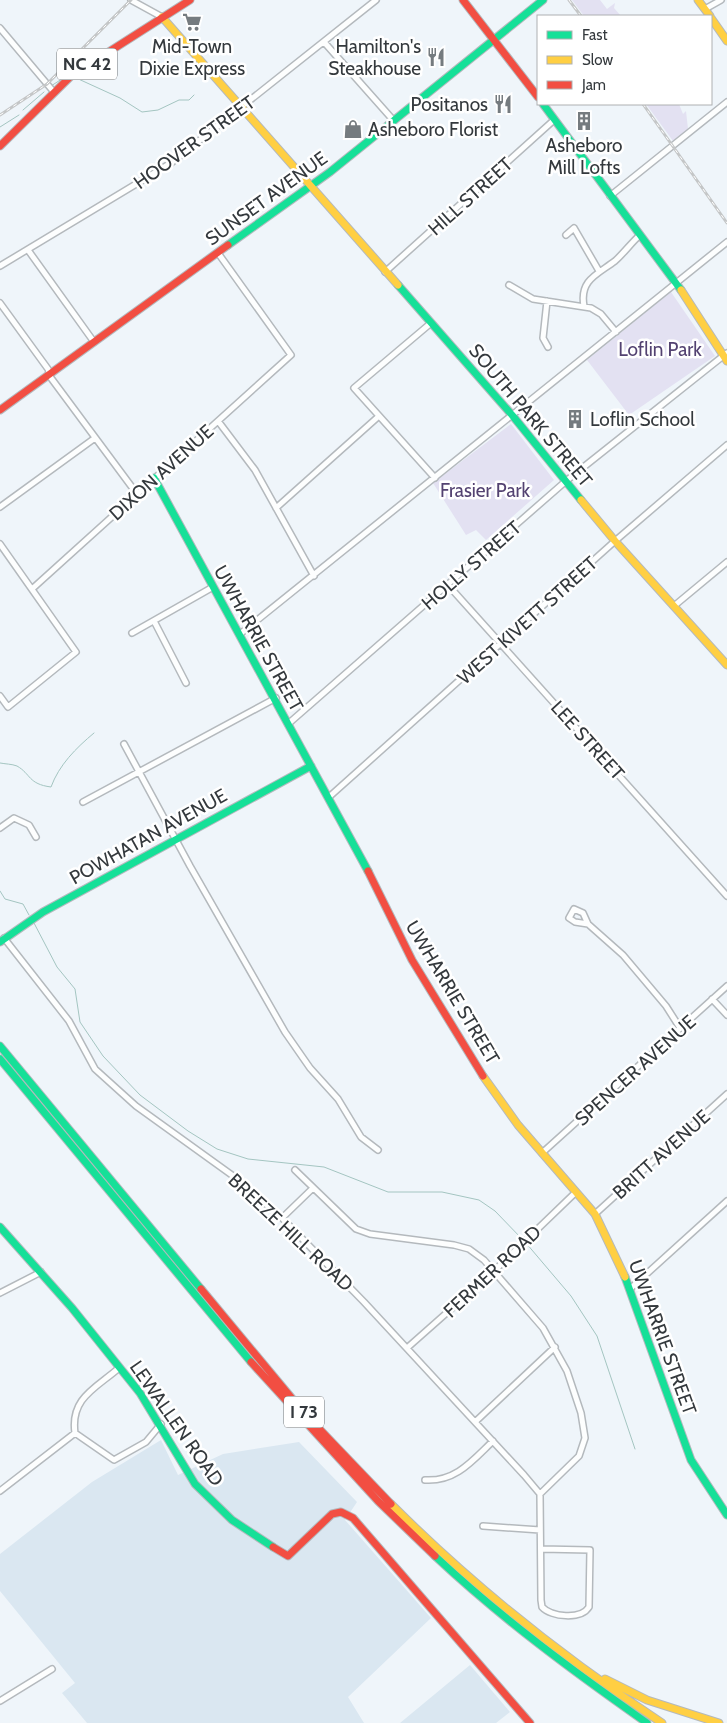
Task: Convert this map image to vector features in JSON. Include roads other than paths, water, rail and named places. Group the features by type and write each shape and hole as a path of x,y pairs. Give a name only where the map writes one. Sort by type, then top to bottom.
{"main road":[{"name":"NC 42","path":"0,146 53,91 83,67 190,0"},
{"path":"462,0 537,96"},
{"name":"SUNSET AVENUE","path":"0,410 310,186 394,121 542,0"},
{"path":"698,0 709,15"},
{"name":"SOUTH PARK STREET","path":"162,17 512,415 615,541 727,665"},
{"path":"712,20 727,41"},
{"path":"544,105 676,283 726,357"},
{"name":"UWHARRIE STREET","path":"154,478 329,797 427,988 500,1102 595,1214 631,1288 691,1460 727,1515"},
{"name":"POWHATAN AVENUE","path":"1,938 43,912 311,766"},
{"name":"I 73","path":"0,1046 255,1355 324,1434 411,1524 508,1610 577,1664 662,1723"},
{"name":"I 73","path":"0,1059 284,1402 370,1495 513,1625 586,1681 647,1723"},
{"name":"LEWALLEN ROAD","path":"0,1227 41,1272 119,1368 161,1424 186,1473 199,1490 252,1533 288,1556 332,1514 341,1512 353,1518 530,1723"},
{"path":"577,1664 647,1700 718,1723"},
{"path":"586,1681 635,1723"}],"street":[{"path":"131,0 162,17"},
{"name":"HOOVER STREET","path":"0,266 171,163 376,0"},
{"path":"705,9 720,0"},
{"path":"0,28 53,91"},
{"path":"324,42 394,121"},
{"path":"610,196 727,102"},
{"name":"HILL STREET","path":"385,272 554,120"},
{"path":"566,235 574,228 599,271"},
{"path":"584,306 585,284 599,271 614,262 640,235"},
{"path":"240,634 727,242"},
{"path":"28,250 94,342"},
{"name":"DIXON AVENUE","path":"32,589 291,355 218,253"},
{"path":"509,285 534,299 584,306 601,314 616,332"},
{"path":"547,301 543,338 548,347"},
{"path":"0,303 49,374 137,494"},
{"path":"430,323 354,388 435,478"},
{"name":"HOLLY STREET","path":"288,724 566,481 726,357"},
{"path":"276,508 379,416"},
{"path":"218,421 250,462 314,576"},
{"path":"0,507 95,438"},
{"name":"WEST KIVETT STREET","path":"329,797 615,541 727,445"},
{"path":"0,544 76,652 8,707 0,696"},
{"path":"674,606 727,562"},
{"name":"LEE STREET","path":"448,585 727,896"},
{"path":"132,633 213,587"},
{"path":"154,621 186,683"},
{"path":"83,802 276,698"},
{"path":"124,744 176,840 286,1032 310,1068 338,1099 361,1138 378,1150"},
{"path":"0,828 14,818 29,825 36,837"},
{"path":"588,924 624,955 666,1006 680,1028"},
{"name":"BREEZE HILL ROAD","path":"1,938 55,1002 95,1069 136,1106 236,1178 282,1218 407,1348 540,1494"},
{"name":"SPENCER AVENUE","path":"542,1153 727,986"},
{"path":"712,1000 727,1015"},
{"name":"BRITT AVENUE","path":"595,1214 727,1094"},
{"path":"295,1170 356,1229 370,1234 462,1246 476,1253 536,1319 555,1347 567,1371 578,1404 584,1430 584,1445 579,1456 540,1494 542,1607 554,1614 580,1614 587,1611 589,1607 590,1550 541,1548"},
{"path":"282,1218 312,1188"},
{"name":"FERMER ROAD","path":"407,1348 494,1271 576,1192"},
{"path":"631,1288 727,1202"},
{"path":"0,1293 41,1272"},
{"path":"475,1422 555,1347"},
{"path":"75,1433 74,1414 78,1402 119,1368"},
{"path":"75,1433 114,1460 146,1442 161,1424"},
{"path":"0,1491 75,1433"},
{"path":"426,1480 435,1481 454,1476 493,1441"},
{"path":"483,1526 540,1530"},
{"path":"0,1701 52,1669"}],"waterway":[{"path":"51,86 68,75"},
{"path":"74,77 120,98 142,112 158,110 179,100 189,100 194,95"},
{"path":"23,110 44,92"},
{"path":"0,127 19,115"},
{"path":"0,763 17,766 38,784 51,787 54,779 69,757 94,733"},
{"path":"0,891 5,899 23,904 29,915"},
{"path":"34,923 57,967 75,989 80,1022 103,1056 140,1095 188,1131 217,1149 248,1159 324,1167 388,1192 442,1192 479,1200 495,1211 523,1240"},
{"path":"526,1243 571,1296 597,1336 635,1449"}],"railway":[{"path":"0,115 47,84 131,0"},
{"path":"569,0 580,15"},
{"path":"644,105 727,223"}],"place":[{"name":"Mid-Town Dixie Express","path":"192,22"},
{"name":"Hamilton's Steakhouse","path":"436,57"},
{"name":"Positanos","path":"503,104"},
{"name":"Asheboro Mill Lofts","path":"584,121"},
{"name":"Asheboro Florist","path":"353,129"},
{"name":"Loflin School","path":"575,419"}],"park label":[{"name":"Loflin Park","path":"660,349"},
{"name":"Frasier Park","path":"485,490"}]}
